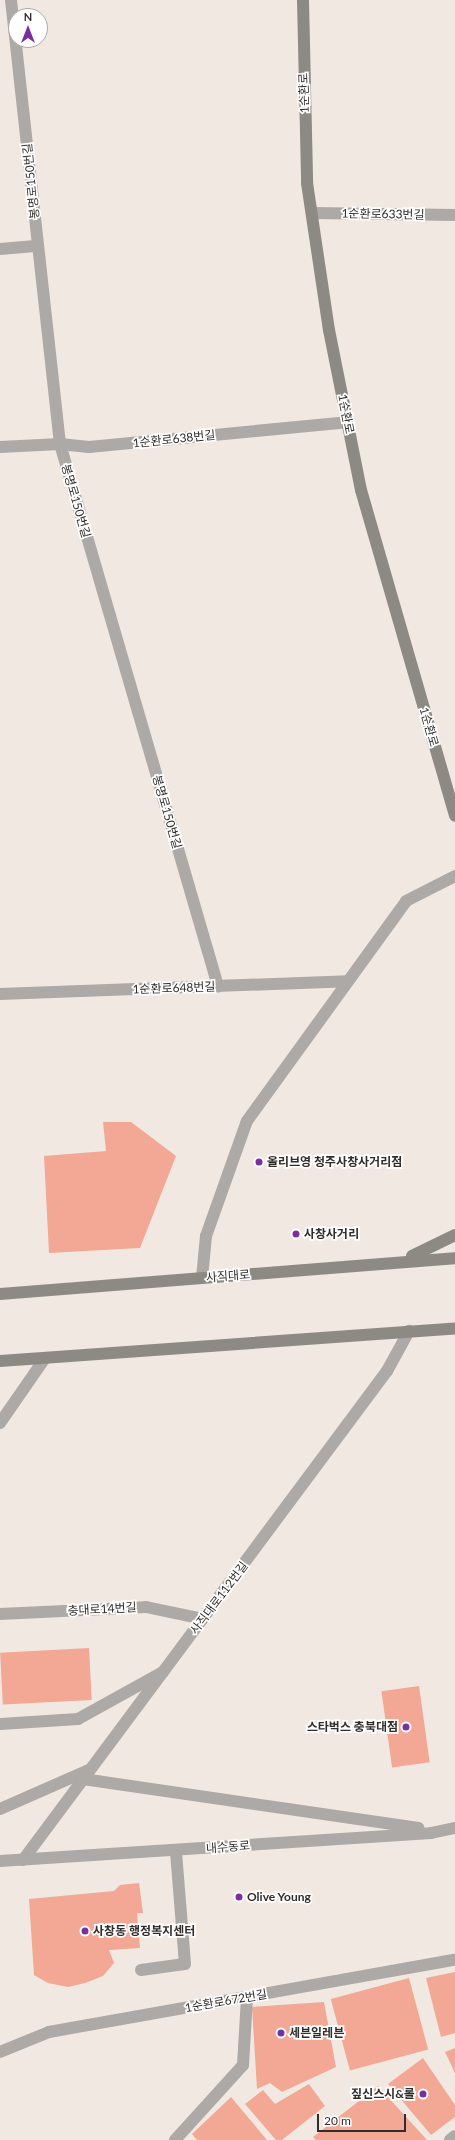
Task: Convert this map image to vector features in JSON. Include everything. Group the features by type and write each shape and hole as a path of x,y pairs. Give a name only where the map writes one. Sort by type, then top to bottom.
{"main road":[{"name":"1순환로","path":"303,0 307,183 347,422 361,490 451,784 455,816"},
{"path":"373,1264 421,1254 455,1235"},
{"name":"사직대로","path":"0,1294 455,1258"},
{"path":"0,1361 455,1328"}],"street":[{"name":"봉명로150번길","path":"11,0 60,444 218,986"},
{"name":"1순환로633번길","path":"312,213 455,215"},
{"path":"0,249 38,246"},
{"name":"1순환로638번길","path":"0,447 60,444 89,447 347,422"},
{"path":"202,1278 206,1236 247,1121 406,901 455,876"},
{"name":"1순환로648번길","path":"0,994 348,981"},
{"name":"사직대로112번길","path":"23,1860 388,1371 409,1331"},
{"path":"0,1423 45,1358"},
{"name":"충대로14번길","path":"0,1614 146,1607 203,1619"},
{"path":"0,1724 78,1719 163,1672"},
{"path":"0,1809 87,1774 438,1831"},
{"name":"내수동로","path":"0,1861 176,1851 438,1831 455,1828"},
{"path":"141,1970 185,1964 176,1851"},
{"name":"1순환로672번길","path":"0,2052 49,2032 455,1960"},
{"path":"175,2140 243,2065 247,1997"},
{"path":"450,2140 455,2136"}],"building":[{"path":"103,1122 131,1122 176,1156 140,1248 49,1253 44,1156 106,1151"},
{"path":"89,1648 92,1700 3,1705 0,1653"},
{"name":"스타벅스 충북대점","path":"419,1686 430,1762 392,1768 381,1691"},
{"name":"사창동 행정복지센터","path":"139,1883 143,1913 137,1913 140,1948 109,1950 114,1963 103,1976 85,1983 68,1987 48,1983 34,1975 29,1899 114,1891 120,1885"},
{"path":"455,1972 455,2033 441,2037 426,1978"},
{"path":"409,1978 428,2049 350,2070 331,1999"},
{"path":"324,2002 336,2067 282,2092 270,2083 257,2089 252,2007"},
{"path":"455,2048 455,2073 445,2052"},
{"path":"423,2058 455,2105 455,2117 431,2135 388,2084"},
{"path":"309,2084 325,2106 282,2140 276,2140 245,2104 263,2090 275,2104"},
{"path":"378,2086 427,2140 316,2140 313,2137"},
{"path":"231,2097 267,2140 197,2140 192,2134"}],"place":[{"name":"올리브영 청주사창사거리점","path":"259,1162"},
{"name":"사창사거리","path":"296,1234"},
{"name":"스타벅스 충북대점","path":"406,1727"},
{"name":"Olive Young","path":"239,1897"},
{"name":"사창동 행정복지센터","path":"85,1931"},
{"name":"세븐일레븐","path":"281,2033"},
{"name":"짚신스시&롤","path":"423,2094"}]}
